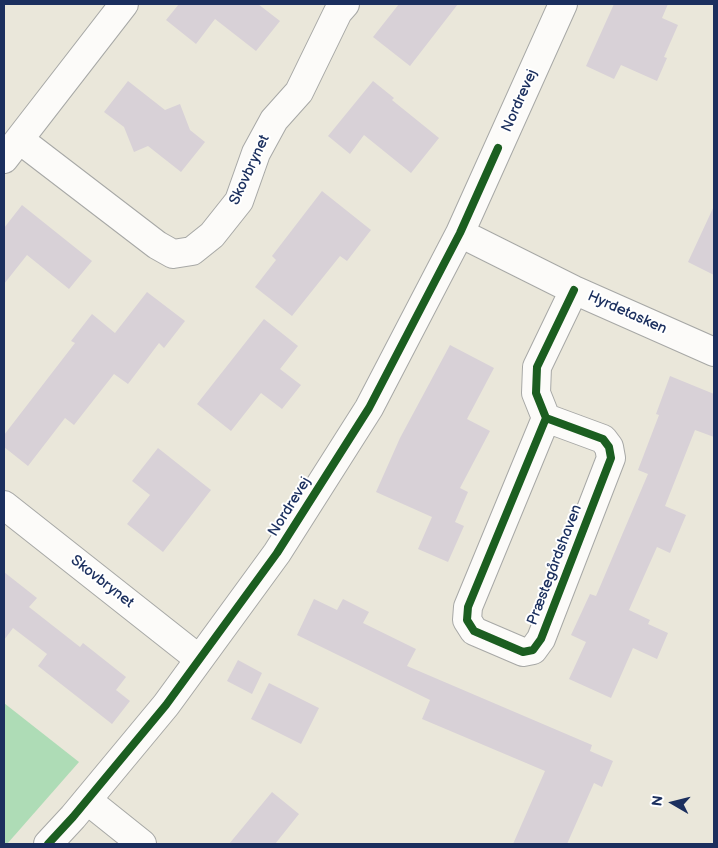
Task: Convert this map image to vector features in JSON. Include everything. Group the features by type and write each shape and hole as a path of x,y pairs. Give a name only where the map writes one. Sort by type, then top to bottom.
{"street":[{"name":"Skovbrynet","path":"124,4 12,150 173,254 192,251 212,235 239,201 256,152 274,120 299,92 338,12 345,4"},
{"name":"Nordrevej","path":"48,844 166,706 277,553 369,408 460,233 563,4"},
{"name":"Hyrdetasken","path":"460,233 574,290 714,352"},
{"path":"546,418 536,393 537,367 574,290"},
{"name":"Præstegårdshaven","path":"546,418 603,439 609,447 611,458 541,639 533,650 523,652 474,630 467,620 468,607 546,418"},
{"name":"Skovbrynet","path":"4,505 199,660"},
{"path":"87,800 142,844"}],"green space":[{"path":"4,703 79,762 7,844 4,844"}],"building":[{"path":"179,4 258,4 280,21 256,51 215,19 196,44 166,20"},
{"path":"399,4 458,4 410,66 373,37"},
{"path":"614,4 668,4 662,18 678,25 664,57 667,58 657,81 621,65 614,79 586,66"},
{"path":"128,81 165,110 180,104 190,130 205,142 181,172 148,146 134,152 124,127 104,112"},
{"path":"373,81 394,98 392,100 439,138 411,173 364,135 350,154 328,136"},
{"path":"322,191 371,230 347,261 340,256 292,316 255,287 276,260 272,256"},
{"path":"22,205 92,261 69,289 27,255 4,284 4,228"},
{"path":"714,206 714,275 688,262"},
{"path":"147,292 185,321 164,348 159,343 128,384 114,374 74,425 65,418 28,466 4,447 4,435 75,343 71,341 92,314 115,333"},
{"path":"264,319 298,346 280,369 301,385 282,409 261,393 231,431 197,404"},
{"path":"450,345 494,368 467,419 490,431 460,488 468,492 455,522 464,526 448,562 418,549 432,517 376,492 400,438"},
{"path":"670,376 714,394 714,437 695,430 665,506 686,515 670,553 657,547 629,610 650,620 648,624 668,633 657,659 633,648 611,698 569,679 586,642 571,635 590,594 596,596 648,474 638,470 659,415 656,414"},
{"path":"158,448 211,490 163,552 127,524 150,495 132,481"},
{"path":"4,572 37,598 29,607 80,647 83,643 126,677 116,690 130,701 112,724 38,666 47,654 13,628 4,640"},
{"path":"314,599 337,610 343,599 369,612 363,623 416,649 407,666 592,745 590,751 613,761 602,787 594,783 567,844 513,844 545,771 422,719 430,700 297,635"},
{"path":"238,660 262,673 252,694 227,681"},
{"path":"269,683 319,708 301,744 251,719"},
{"path":"272,792 299,814 275,844 229,844"}],"cycle path":[{"path":"48,844 73,817 166,705 277,553 369,408 460,233 498,148"},
{"path":"546,418 603,439 609,447 611,458 541,639 533,650 523,652 474,631 467,620 468,607 546,418 536,393 537,367 574,290"}]}
